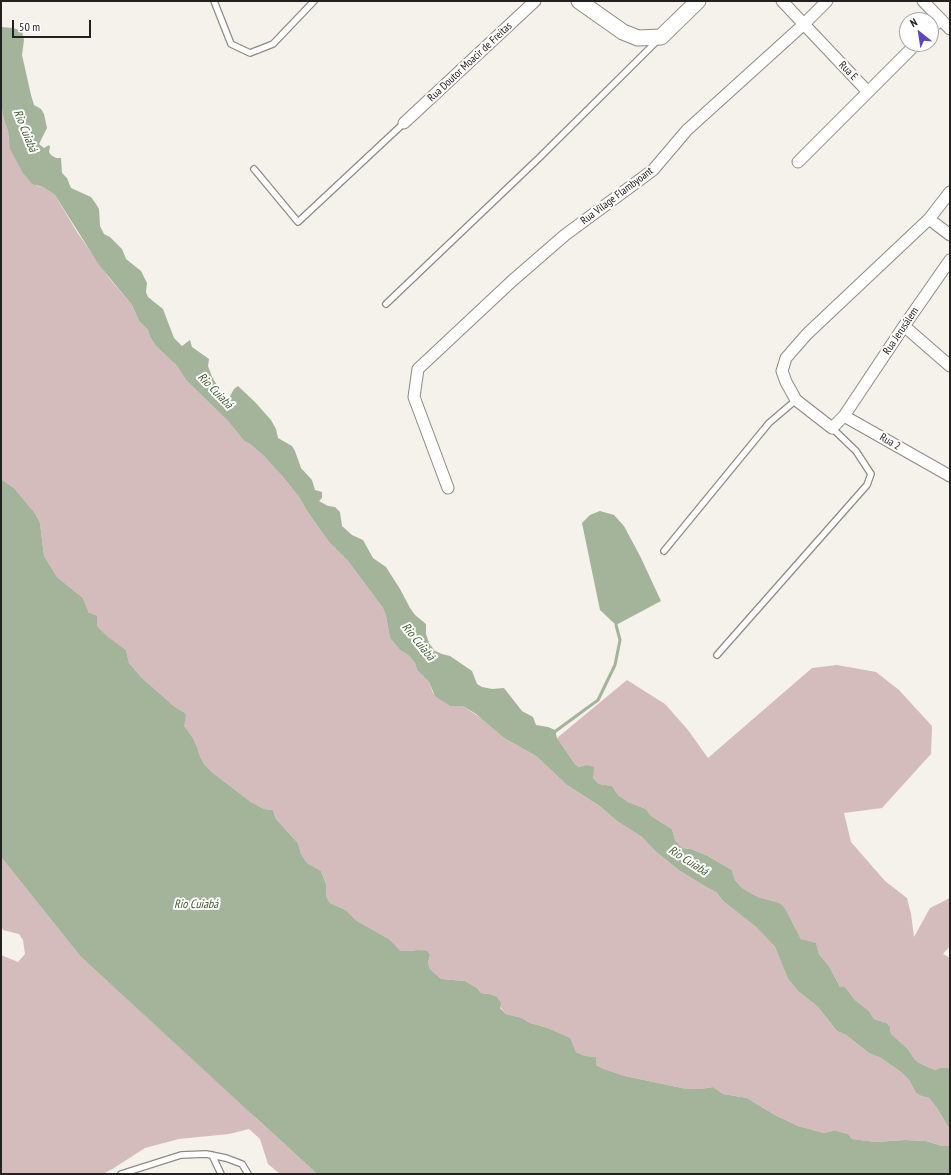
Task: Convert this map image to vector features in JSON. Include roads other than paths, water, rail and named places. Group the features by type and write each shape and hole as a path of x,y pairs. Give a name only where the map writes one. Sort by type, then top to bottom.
{"street":[{"name":"Rua Doutor Moacir de Freitas","path":"404,123 535,1"},
{"path":"579,1 623,32 638,38 661,37 698,1"},
{"name":"Rua E","path":"782,1 803,25 868,92"},
{"name":"Rua Vilage Flambyoant","path":"448,488 414,397 418,369 512,281 565,235 653,170 687,130 803,25 827,1"},
{"path":"923,1 950,29"},
{"path":"798,162 908,52"},
{"path":"844,416 832,428 796,400 786,382 782,370 786,358 807,334 929,219 950,192"},
{"path":"929,219 950,235"},
{"name":"Rua Jerusálem","path":"844,416 950,260"},
{"path":"904,326 950,366"},
{"name":"Rua 2","path":"844,416 950,476"}],"lane":[{"path":"214,1 231,44 250,52 273,44 314,1"},
{"path":"386,304 533,164 661,37"},
{"path":"254,169 298,222 404,123"},
{"path":"664,551 769,423 796,400"},
{"path":"717,655 867,485 871,474 856,451 832,428"},
{"path":"121,1174 181,1155 206,1154 226,1158 242,1164 248,1174"},
{"path":"212,1155 221,1174"}],"water":[{"name":"Rio Cuiabá","path":"1,27 13,28 22,31 24,40 22,55 31,95 34,105 41,109 44,114 47,128 39,144 44,148 49,145 49,152 51,155 56,158 61,158 62,173 67,178 71,188 91,197 96,204 99,209 100,226 104,234 110,237 122,249 126,259 141,271 147,283 146,292 148,297 163,309 174,338 182,346 190,340 192,347 209,359 208,366 212,377 223,395 229,398 234,389 238,386 271,420 276,429 278,438 292,446 301,468 312,480 315,490 322,492 322,498 319,501 328,506 335,507 340,512 342,526 352,535 363,540 373,558 386,567 410,608 415,615 426,624 426,634 429,643 435,651 450,656 472,671 477,684 482,687 492,689 504,688 522,711 533,717 536,725 555,730 557,738 575,764 579,767 586,765 594,767 593,778 599,784 612,786 618,795 628,802 646,809 651,816 672,829 675,840 682,848 691,849 708,856 732,870 735,880 742,888 758,897 780,903 785,908 801,939 816,943 819,954 829,966 840,987 845,987 855,1000 869,1011 874,1019 887,1023 890,1027 891,1034 908,1049 919,1063 935,1070 940,1068 948,1068 950,1070 950,1130 937,1108 929,1098 916,1093 909,1080 901,1072 881,1058 869,1053 846,1035 837,1031 818,1007 798,991 788,979 775,947 756,927 723,901 716,892 680,871 655,851 642,837 617,821 601,807 567,785 536,756 504,738 476,714 463,706 450,706 435,696 429,682 417,670 415,663 408,655 400,650 390,638 383,608 348,561 329,542 299,497 264,456 244,441 228,421 186,380 177,366 156,346 150,337 148,330 139,321 132,305 99,265 55,195 43,187 32,184 23,173 10,149 8,131 1,105"},
{"name":"Rio Cuiabá","path":"1,479 14,488 35,513 40,523 44,556 57,577 83,598 89,613 97,616 97,625 99,628 108,637 126,650 129,663 141,677 175,707 185,713 184,726 193,738 204,764 213,773 251,802 264,809 273,810 276,819 298,843 301,854 307,863 321,871 326,884 326,896 330,903 346,910 357,921 389,939 401,951 427,951 430,955 428,963 430,969 441,979 465,981 477,988 481,993 497,997 501,1003 500,1008 506,1014 522,1018 530,1023 548,1028 570,1038 576,1052 585,1056 596,1057 596,1065 604,1069 625,1076 687,1089 713,1087 723,1094 747,1098 775,1115 798,1126 824,1133 837,1131 848,1134 852,1139 876,1142 905,1140 926,1141 942,1146 950,1146 950,1174 317,1174 81,957 1,857"},
{"path":"600,511 614,515 624,526 661,601 616,625 600,610 582,523 590,515"}],"waterway":[{"path":"553,733 598,700 615,665 620,640 616,625"}]}
